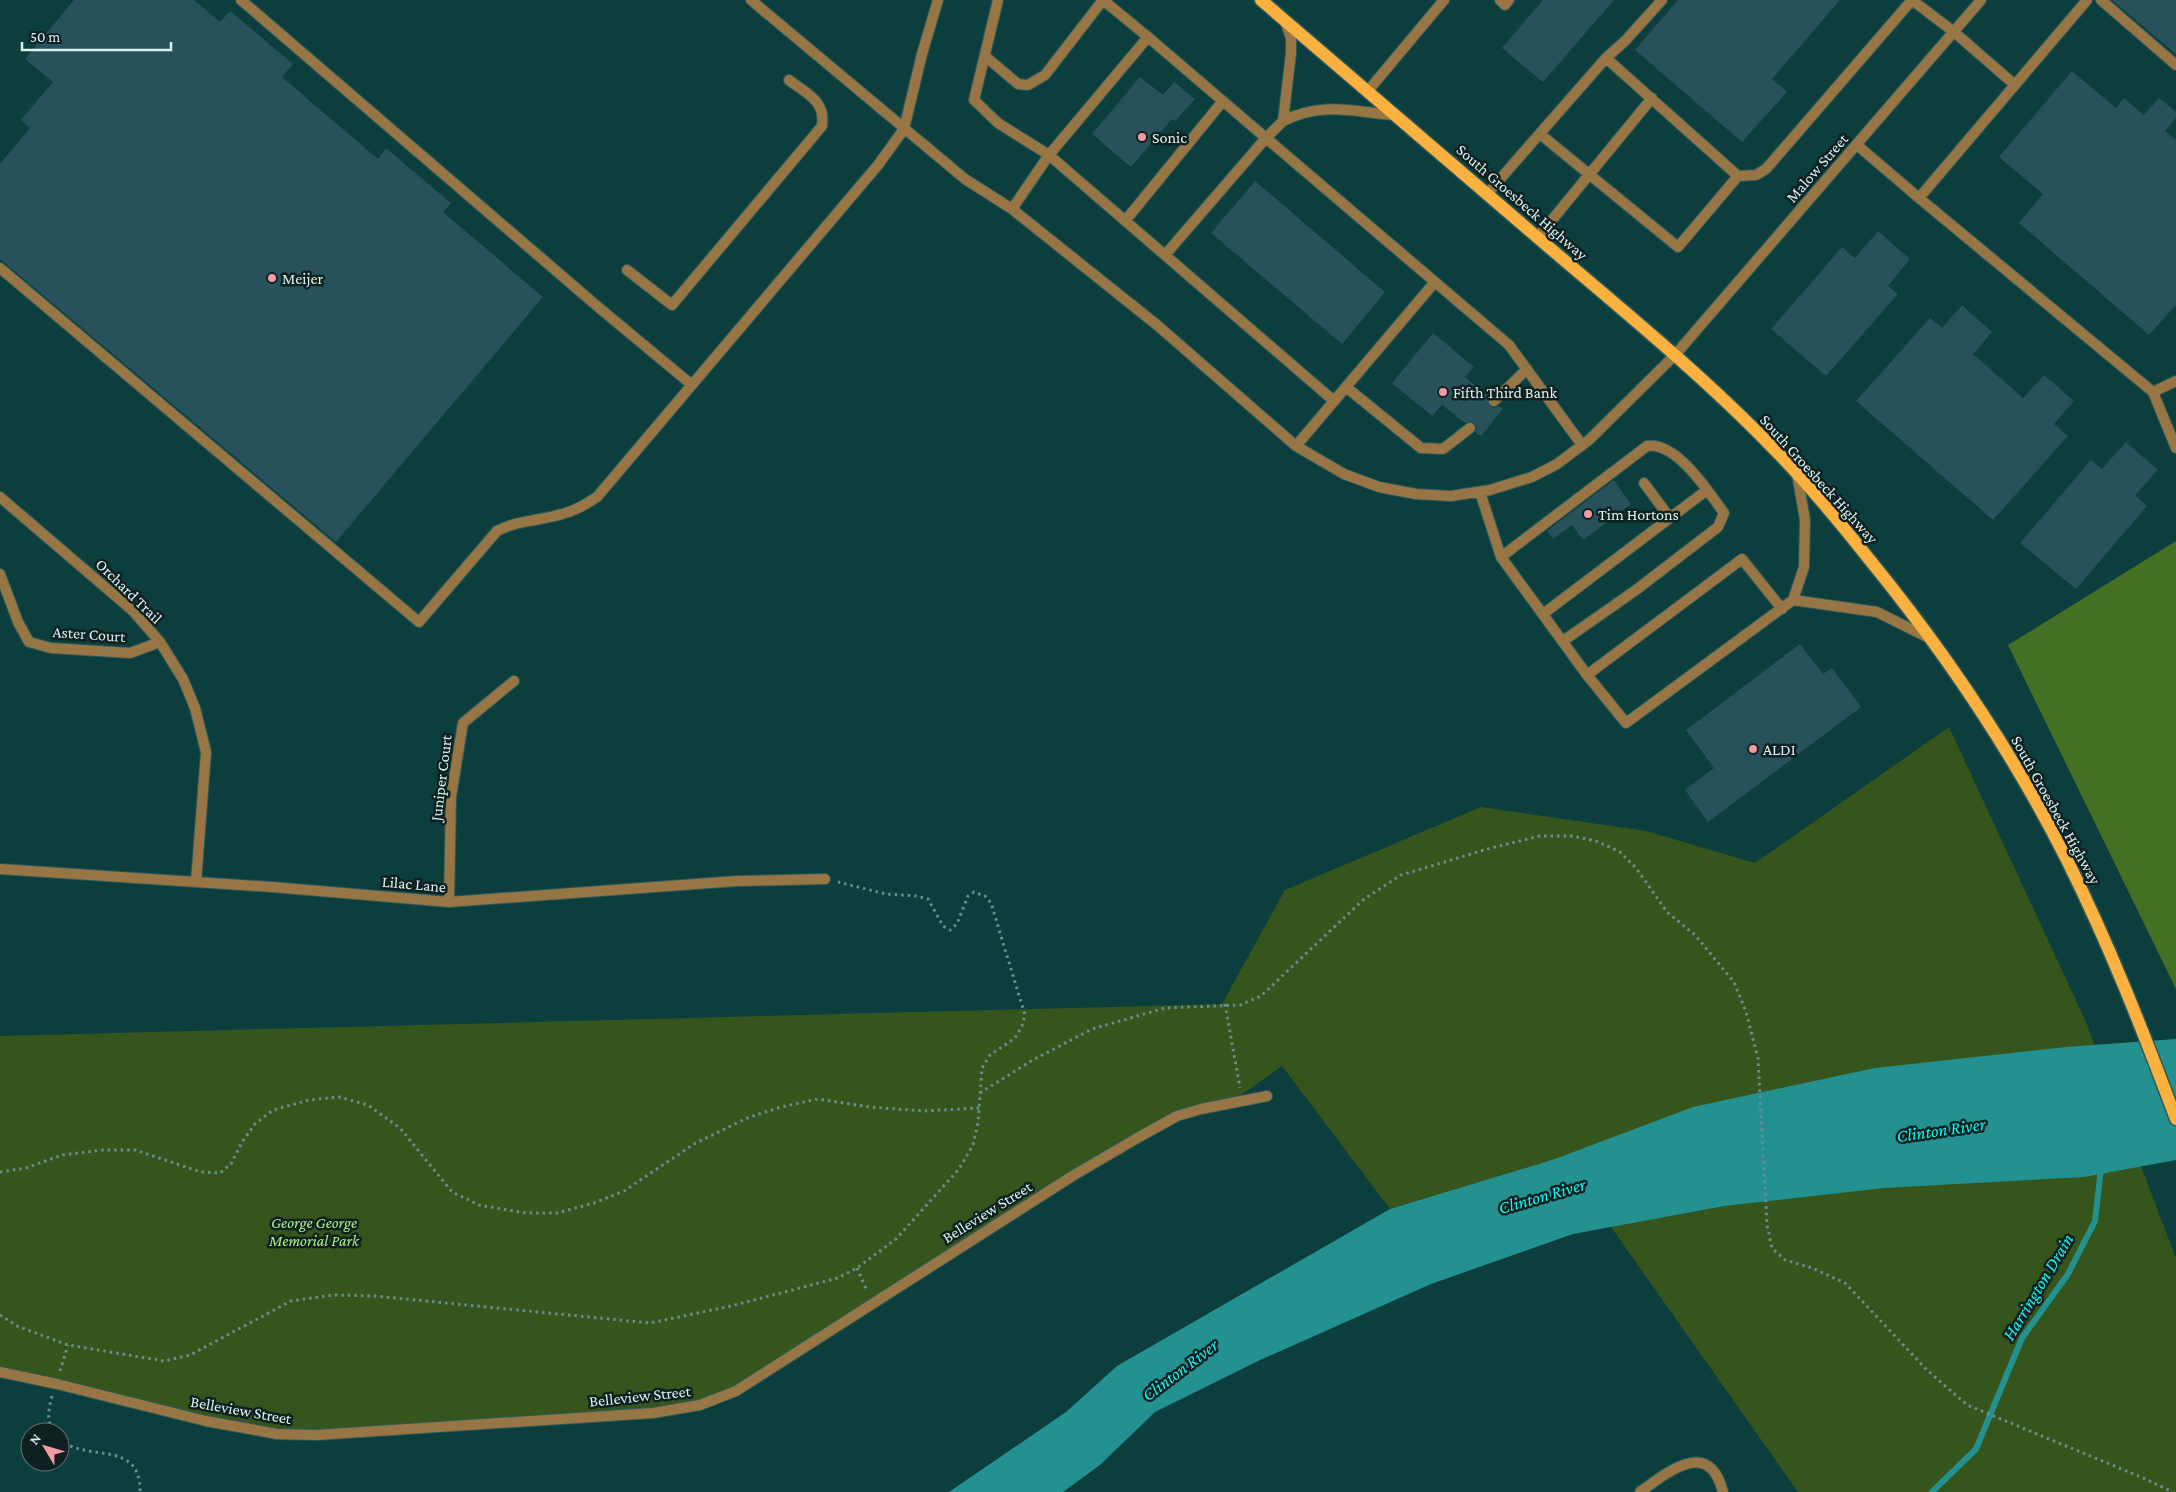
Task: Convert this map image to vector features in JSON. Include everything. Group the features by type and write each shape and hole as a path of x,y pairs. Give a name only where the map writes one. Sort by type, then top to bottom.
{"main road":[{"name":"South Groesbeck Highway","path":"1261,0 1675,355 1773,447 1864,552 1930,638 2008,753 2045,817 2089,905 2137,1015 2176,1119"}],"street":[{"path":"241,0 589,300 692,385"},
{"name":"Malow Street","path":"751,0 965,179 1012,209 1157,325 1296,446 1344,474 1378,488 1416,494 1451,496 1480,492 1532,477 1557,464 1582,445 1621,410 1675,355 1981,0"},
{"path":"0,268 420,622 497,531 511,524 562,514 580,507 597,497 878,165 904,129 922,54 938,0"},
{"path":"998,0 974,100 998,123 1049,155 1334,401"},
{"path":"985,56 1018,84 1028,85 1045,75 1103,0 1509,345 1582,445"},
{"path":"1367,92 1444,0"},
{"path":"1500,0 1505,5 1509,0"},
{"path":"1488,194 1606,58 1625,41 1662,0"},
{"path":"1606,58 1738,176 1756,175 1766,169 1912,0 1954,32 2015,85"},
{"path":"1918,198 2087,0"},
{"path":"2101,0 2176,65"},
{"path":"1283,121 1291,52 1291,38 1284,20"},
{"path":"1012,209 1049,155 1148,37"},
{"path":"627,270 672,305 822,126 824,116 820,106 789,80"},
{"path":"1538,237 1652,98"},
{"path":"1125,221 1223,101"},
{"path":"1165,255 1266,138 1283,121 1296,114 1326,108 1395,115"},
{"path":"1540,134 1678,247 1738,176"},
{"path":"1857,145 1918,198 2153,392 2176,448"},
{"path":"1296,446 1434,283"},
{"path":"1494,402 1527,369"},
{"path":"2153,392 2176,381"},
{"path":"1346,387 1421,448 1443,450 1470,428"},
{"path":"1501,556 1647,446 1656,444 1679,458 1724,512 1718,527 1636,590 1563,641"},
{"path":"1480,492 1501,556 1587,675 1626,723 1793,600 1804,567 1805,520 1797,474"},
{"path":"1644,483 1670,518"},
{"path":"1543,614 1707,490"},
{"name":"Orchard Trail","path":"0,497 133,611 160,642 183,679 195,708 206,752 196,882"},
{"path":"1587,675 1742,559 1782,609"},
{"name":"Aster Court","path":"0,574 18,622 29,642 51,648 130,653 160,642"},
{"path":"1793,600 1877,612 1930,638"},
{"name":"Juniper Court","path":"449,902 451,797 463,723 514,681"},
{"name":"Lilac Lane","path":"0,870 196,882 449,902 737,881 825,879"},
{"name":"Belleview Street","path":"0,1372 57,1384 206,1421 277,1434 316,1434 653,1413 700,1405 736,1391 1074,1175 1147,1132 1177,1116 1267,1096"},
{"path":"1640,1492 1674,1468 1692,1462 1705,1463 1712,1468 1721,1482 1723,1492"}],"path":[{"path":"980,1093 1031,1061 1092,1029 1165,1008 1240,1004 1261,996 1364,899 1401,875 1491,848 1540,836 1573,836 1596,841 1620,852 1636,868 1667,912 1695,935 1734,982 1746,1012 1758,1058 1767,1225 1772,1248 1785,1260 1812,1268 1845,1283 1927,1370 1967,1405 2173,1492"},
{"path":"0,1315 17,1326 68,1345 164,1361 190,1355 291,1301 333,1295 375,1296 650,1322 760,1299 838,1278 857,1268 896,1239 959,1169 973,1145 978,1123 982,1068 990,1055 1015,1038 1022,1026 1025,1015 991,903 985,896 974,892 968,896 958,924 950,930 944,926 928,899 916,896 886,894 825,879"},
{"path":"1225,1004 1243,1100"},
{"path":"0,1172 26,1168 62,1155 135,1150 201,1172 220,1173 231,1164 242,1142 255,1124 273,1110 309,1100 340,1097 368,1105 400,1128 452,1192 478,1205 526,1213 557,1213 594,1203 624,1191 694,1144 747,1118 781,1107 818,1099 869,1107 924,1110 979,1108"},
{"path":"857,1268 872,1304"},
{"path":"49,1422 48,1414 52,1396 68,1345"},
{"path":"70,1446 113,1454 128,1461 140,1480 140,1492"}],"green space":[{"path":"2176,541 2176,989 2008,645"},
{"name":"George George Memorial Park","path":"1949,727 2085,1020 2176,1258 2176,1492 1798,1492 1611,1227 1556,1159 1390,1209 1282,1066 1230,1103 1177,1116 736,1391 700,1405 277,1434 0,1372 0,1036 1222,1004 1285,890 1481,807 1646,831 1755,863"}],"water":[{"name":"Clinton River","path":"2176,1039 2176,1160 2084,1177 1884,1188 1724,1206 1573,1234 1431,1284 1258,1361 1155,1412 1100,1465 1063,1492 949,1492 1066,1412 1117,1366 1390,1209 1555,1159 1693,1107 1875,1068 2066,1047"}],"building":[{"name":"Meijer","path":"74,0 194,0 220,22 230,11 293,64 282,77 378,159 386,148 451,203 443,212 543,297 336,542 0,259 0,164 30,128 21,120 53,82 25,59"},
{"path":"1543,0 1614,0 1543,82 1502,48"},
{"path":"1678,0 1840,0 1772,79 1787,92 1742,142 1635,50"},
{"path":"2176,0 2176,54 2113,1"},
{"path":"2072,71 2116,108 2124,98 2144,115 2159,98 2176,112 2176,118 2165,131 2176,140 2176,305 2149,335 2019,223 2043,194 1999,157"},
{"path":"1140,77 1163,95 1174,82 1195,99 1175,121 1172,119 1131,167 1092,134"},
{"path":"1255,181 1385,292 1342,344 1211,233"},
{"path":"1878,231 1910,259 1888,286 1898,294 1826,376 1771,329 1842,247 1855,258"},
{"path":"1962,305 1992,332 1973,354 2023,398 2044,375 2074,401 2054,424 2068,436 1993,520 1856,401 1930,318 1942,328"},
{"name":"Fifth Third Bank","path":"1433,333 1474,367 1465,377 1489,397 1489,405 1493,408 1499,406 1503,409 1481,436 1475,432 1477,427 1473,422 1465,423 1442,405 1432,416 1392,383"},
{"path":"2126,442 2158,470 2135,495 2147,506 2076,589 2020,543 2091,460 2102,469"},
{"name":"Tim Hortons","path":"1614,480 1631,504 1583,540 1572,525 1553,539 1547,531"},
{"name":"ALDI","path":"1800,644 1823,674 1832,668 1861,707 1708,822 1685,790 1714,768 1686,730"}],"waterway":[{"name":"Harrington Drain","path":"1932,1492 1976,1449 2022,1338 2068,1274 2095,1221 2101,1168"}],"place":[{"name":"Sonic","path":"1142,137"},
{"name":"Meijer","path":"272,278"},
{"name":"Fifth Third Bank","path":"1443,392"},
{"name":"Tim Hortons","path":"1588,514"},
{"name":"ALDI","path":"1753,749"}]}
